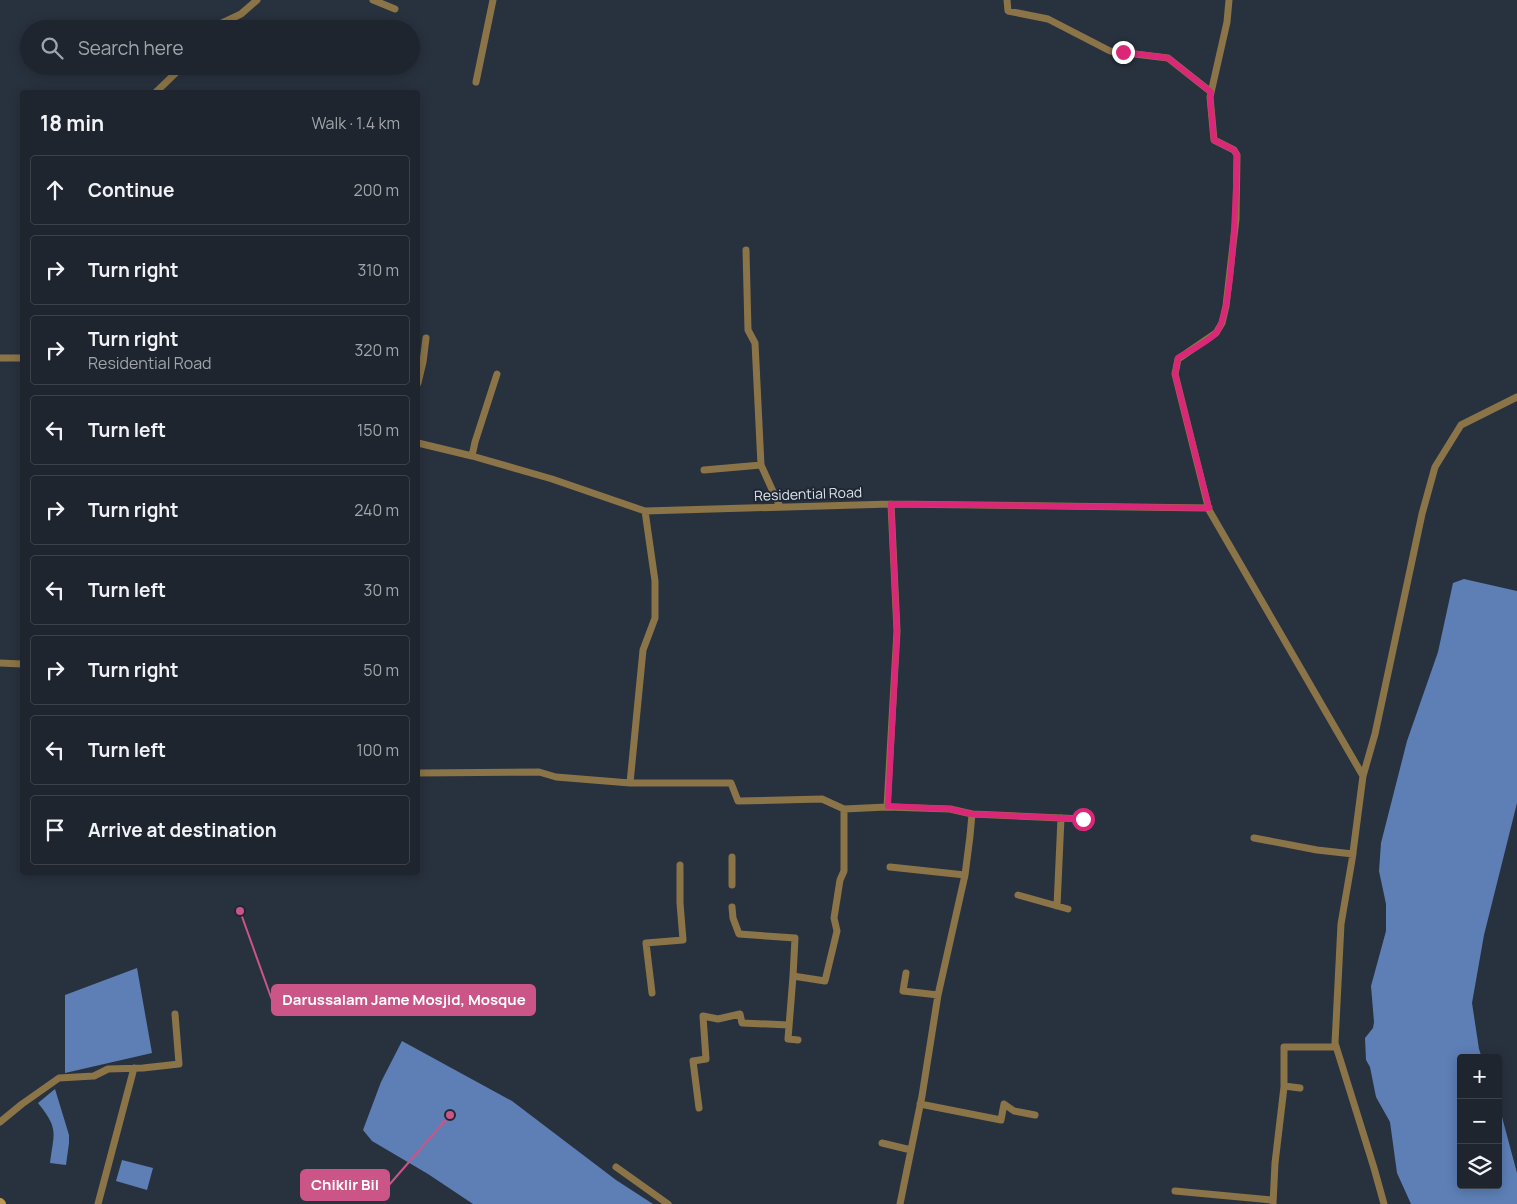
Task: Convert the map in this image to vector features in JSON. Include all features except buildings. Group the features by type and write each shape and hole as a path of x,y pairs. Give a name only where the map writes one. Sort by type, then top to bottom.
{"street":[{"path":"228,20 241,14 257,0"},
{"path":"373,0 395,8"},
{"path":"476,82 493,0"},
{"path":"1006,0 1008,11 1048,18 1110,50 1168,58 1211,92"},
{"path":"1229,0 1227,22 1210,97 1214,140 1234,150 1237,155 1236,219 1226,306 1222,323 1216,333 1178,358 1175,374 1209,508 1363,776"},
{"path":"158,90 174,75"},
{"path":"746,250 748,330 754,343 762,465 780,507"},
{"path":"420,376 424,362 426,338"},
{"path":"0,358 20,358"},
{"path":"472,456 497,374"},
{"path":"1384,1204 1335,1043 1341,924 1353,854 1363,776 1375,734 1422,514 1435,467 1461,425 1517,397"},
{"name":"Residential Road","path":"420,443 552,479 645,511 891,504 1209,508"},
{"path":"704,470 762,465"},
{"path":"888,806 897,631 891,504"},
{"path":"630,783 643,650 655,618 655,581 645,511"},
{"path":"0,663 20,664"},
{"path":"420,773 539,772 556,777 630,783 731,783 738,801 822,799 844,809 888,806 950,809 972,814 1083,819"},
{"path":"793,976 826,981 837,931 834,918 840,880 844,871 844,809"},
{"path":"900,1204 920,1104 938,995 964,874 972,814"},
{"path":"1057,906 1061,818"},
{"path":"1254,838 1317,850 1353,854"},
{"path":"732,857 732,885"},
{"path":"652,993 646,943 683,940 680,864"},
{"path":"890,867 964,874"},
{"path":"1018,896 1068,909"},
{"path":"732,907 733,918 739,934 795,938 788,1039 798,1040"},
{"path":"906,973 903,991 938,995"},
{"path":"0,1122 59,1078 94,1076 108,1069 179,1064 175,1014"},
{"path":"699,1108 694,1061 706,1059 704,1016 718,1019 740,1014 742,1023 789,1026"},
{"path":"1174,1191 1273,1202 1274,1162 1284,1086 1284,1046 1336,1047"},
{"path":"98,1204 134,1068"},
{"path":"1284,1086 1300,1088"},
{"path":"920,1104 1001,1120 1004,1104 1014,1111 1035,1115"},
{"path":"882,1143 911,1150"},
{"path":"616,1167 668,1204"}],"water":[{"path":"1464,579 1517,591 1517,803 1484,935 1472,1003 1481,1054 1457,1054 1457,1189 1502,1189 1502,1117 1517,1173 1517,1204 1411,1204 1397,1173 1390,1122 1376,1097 1370,1067 1366,1060 1365,1038 1373,1028 1374,1022 1371,986 1386,931 1386,904 1379,871 1381,843 1407,741 1438,652 1453,583"},
{"path":"137,968 152,1053 65,1073 65,995"},
{"path":"402,1041 512,1101 616,1180 653,1204 473,1204 428,1174 372,1141 363,1130 381,1082"},
{"path":"55,1089 69,1135 66,1165 50,1163 53,1144 52,1125 38,1103"},
{"path":"122,1160 153,1168 147,1190 116,1181"}],"place":[{"name":"Darussalam Jame Mosjid, Mosque","path":"240,911"},
{"name":"Chiklir Bil","path":"450,1115"}],"route":[{"path":"1083,819 972,814 950,809 888,806 897,631 891,504 1209,508 1175,374 1175,367 1178,358 1216,333 1222,323 1226,306 1236,219 1237,155 1234,150 1214,140 1211,92 1168,58 1123,52"}]}
